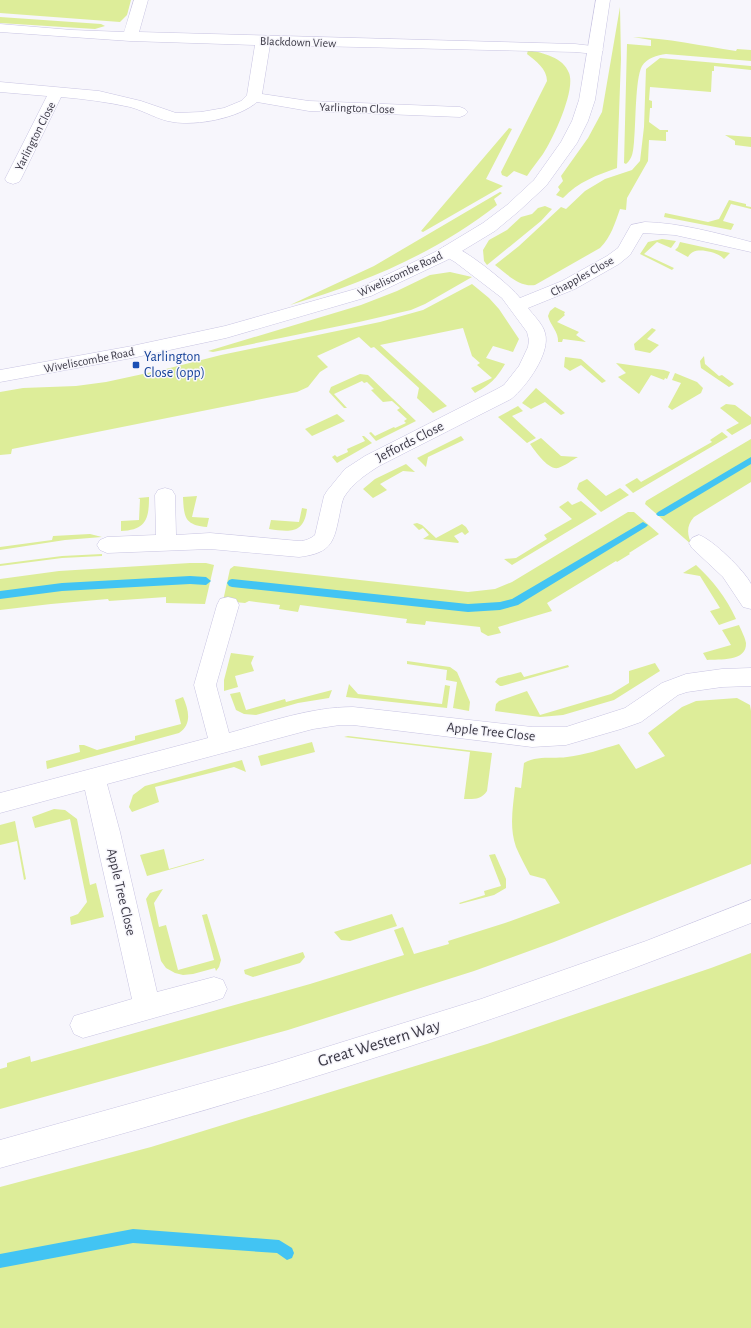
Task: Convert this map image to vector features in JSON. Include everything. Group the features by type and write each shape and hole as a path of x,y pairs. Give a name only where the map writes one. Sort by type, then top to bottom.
{"street":[{"path":"130,37 141,0"},
{"name":"Wiveliscombe Road","path":"0,376 180,342 287,315 366,292 407,274 489,227 514,208 540,183 551,170 569,143 580,121 587,100 603,0"},
{"name":"Blackdown View","path":"0,28 130,37 575,48 596,50"},
{"path":"254,97 260,68 263,41"},
{"name":"Yarlington Close","path":"0,87 99,96 136,104 174,118 201,117 228,112 246,104 254,97 309,106 460,112"},
{"name":"Yarlington Close","path":"13,179 56,92"},
{"name":"Chapples Close","path":"517,305 562,289 613,260 627,248 635,231 643,227 660,227 720,238 751,247"},
{"name":"Jeffords Close","path":"107,545 210,541 299,549 309,548 319,543 324,538 334,496 352,474 372,461 492,402 511,389 529,364 538,344 536,331 508,294 461,258 449,251"},
{"path":"165,495 166,542"},
{"path":"699,543 730,571 751,601"},
{"path":"222,744 206,693 206,685 228,605"},
{"name":"Apple Tree Close","path":"0,803 313,720 340,716 532,737 566,736 633,715 670,689 686,683 722,678 751,677"},
{"name":"Apple Tree Close","path":"94,778 108,832 147,1007"},
{"name":"Great Western Way","path":"0,1154 275,1076 481,1011 648,952 751,911"},
{"path":"83,1025 214,989"}],"green space":[{"path":"0,0 131,0 127,15 120,22 0,13"},
{"path":"620,7 621,59 617,168 581,183 563,198 556,195 560,190 558,187 563,181 561,176 588,138 602,112"},
{"path":"0,17 101,24 105,26 95,29 0,23"},
{"path":"633,37 672,41 736,51 737,49 751,50 751,61 666,54 649,59 642,66 638,81 633,151 626,164 624,163 627,44 651,46 651,40"},
{"path":"528,50 552,57 562,63 569,73 569,91 562,114 543,154 527,176 514,171 507,177 502,175 501,172 547,81 547,77 543,69 527,54"},
{"path":"660,58 751,66 751,70 714,66 714,71 712,71 711,92 650,87 649,100 652,101 652,108 650,108 649,122 660,130 668,130 668,132 666,132 666,141 649,140 648,161 627,198 626,210 620,209 607,239 600,248 535,285 524,284 514,280 495,265 519,246 561,207 566,209 585,191 605,179 632,170 640,161 644,127 646,69"},
{"path":"509,128 512,129 486,179 503,186 423,232 421,231"},
{"path":"725,135 751,137 751,147 735,145 735,141"},
{"path":"500,192 502,193 494,199 497,205 474,222 424,252 398,265 345,287 290,305 374,266"},
{"path":"729,200 746,204 746,206 751,207 751,209 731,204 723,221 734,224 731,230 664,217 665,213 708,222 719,219"},
{"path":"545,206 552,209 541,221 487,265 484,261 483,250 489,240 507,230 521,217 532,214 538,208"},
{"path":"662,239 676,241 671,248 657,242 644,254 674,268 672,270 640,254 648,242"},
{"path":"680,242 730,253 724,259 714,253 705,251 693,252 688,257 675,250"},
{"path":"450,272 472,277 425,304 411,310 213,352 208,351 361,305 397,291 430,275"},
{"path":"472,284 489,298 499,309 519,339 513,352 493,346 486,358 505,364 493,381 485,387 475,393 471,388 492,378 477,365 480,363 472,356 463,328 380,345 447,406 433,413 417,398 419,388 374,347 371,348 359,337 317,356 328,367 320,372 308,387 297,392 12,449 11,454 0,455 0,392 23,388 76,386 106,382 221,355 380,322 423,310"},
{"path":"555,307 565,312 565,315 557,322 579,332 576,335 586,342 563,339 562,342 558,342 556,332 548,316 550,311"},
{"path":"652,328 656,330 647,339 659,345 650,353 635,350 634,344"},
{"path":"704,356 705,364 719,376 722,375 734,384 729,387 701,368 700,361"},
{"path":"565,357 581,359 606,381 602,383 581,365 570,371 564,367"},
{"path":"616,363 670,372 667,379 665,378 664,380 651,375 639,394 618,377 626,373"},
{"path":"675,373 697,382 703,388 701,393 672,410 668,407 681,383 672,380"},
{"path":"360,374 368,375 416,421 376,441 369,433 371,432 375,436 406,423 404,421 407,419 397,410 400,408 392,401 383,402 371,390 374,389 367,382 364,383 362,381 334,394 347,408 344,408 329,392 331,387"},
{"path":"536,388 565,413 561,415 545,402 531,409 522,403"},
{"path":"726,404 735,405 751,417 751,424 732,435 726,430 739,423 720,408"},
{"path":"518,406 523,411 512,416 536,438 527,443 498,417"},
{"path":"337,414 345,421 312,436 305,429"},
{"path":"722,432 728,437 633,493 625,485 637,478 641,482 712,442 710,440"},
{"path":"362,436 372,443 337,463 332,457 335,455 337,457 348,452 347,449 365,441"},
{"path":"461,436 464,440 428,457 426,467 417,458"},
{"path":"541,438 561,456 578,457 558,468 550,466 542,459 530,444"},
{"path":"751,439 751,482 691,520 688,531 692,545 645,504 646,501"},
{"path":"406,464 415,472 403,471 380,484 387,490 373,498 363,489 375,479"},
{"path":"587,479 606,496 620,488 629,495 601,512 577,489 579,483"},
{"path":"197,496 192,517 209,518 207,527 190,522 185,515 183,497"},
{"path":"149,497 147,517 141,526 121,531 121,521 139,520 140,499 138,498"},
{"path":"568,501 572,505 581,501 597,514 512,565 504,559 516,558 547,539 544,535 572,519 559,507"},
{"path":"302,508 307,509 305,517 303,523 295,530 283,531 269,529 271,520 299,522"},
{"path":"628,512 634,512 659,534 629,553 630,554 547,603 552,611 498,627 501,633 488,636 481,632 480,627 426,621 425,625 406,623 407,619 300,605 298,612 279,609 280,605 249,601 245,603 223,601 230,569 234,566 468,592 495,589 512,582"},
{"path":"417,523 422,525 436,538 462,524 469,532 465,535 462,532 454,536 459,542 458,543 423,539 429,535 423,528 419,530 413,524"},
{"path":"90,534 102,537 65,540 0,550 0,547 52,540 53,536"},
{"path":"102,554 102,556 62,558 0,566 0,564 62,556"},
{"path":"206,563 214,565 205,604 166,603 166,597 109,601 108,599 0,610 0,579 59,571"},
{"path":"696,565 719,590 736,619 719,625 710,611 720,608 700,576 683,573"},
{"path":"739,625 746,643 742,654 731,658 707,660 703,653 731,645 722,630"},
{"path":"231,653 254,656 251,663 254,671 235,676 238,687 224,691 224,680"},
{"path":"407,661 450,667 457,672 470,702 469,711 453,708 457,682 446,680 447,670 407,664"},
{"path":"655,663 660,671 614,700 563,715 540,717 495,711 496,704 499,701 527,691 540,715 611,694 629,683 629,671"},
{"path":"568,665 569,667 502,686 495,682 498,678 521,672 524,677"},
{"path":"349,684 358,694 442,704 445,685 450,686 447,708 346,697"},
{"path":"332,690 329,698 298,703 256,715 244,714 236,710 230,694 240,692 246,710 285,699 286,702"},
{"path":"183,697 187,707 188,721 186,726 179,733 47,769 46,761 80,752 79,745 84,745 97,750 135,740 135,736 181,724 175,700"},
{"path":"737,698 750,705 751,711 751,864 554,942 474,971 288,1030 0,1109 0,1069 7,1067 7,1063 30,1056 31,1062 310,984 404,955 394,930 403,927 414,954 449,944 448,941 505,923 560,903 545,879 530,875 514,840 512,817 515,787 521,788 524,763 540,758 562,758 580,755 619,744 636,769 665,756 648,733 682,707 696,701"},
{"path":"348,736 492,753 487,791 480,797 474,799 464,799 470,752 344,737"},
{"path":"312,742 315,752 261,766 258,756"},
{"path":"242,760 246,772 234,767 155,787 159,802 132,812 129,807 133,795 145,786"},
{"path":"54,809 65,810 77,819 90,885 96,883 104,917 71,925 70,917 78,914 87,902 70,819 35,828 32,817"},
{"path":"15,821 26,879 24,880 17,841 0,845 0,825"},
{"path":"164,849 169,869 204,860 147,876 140,855"},
{"path":"495,854 506,879 506,888 494,895 460,904 459,903 485,895 484,891 501,886 489,855"},
{"path":"163,889 154,903 159,927 166,925 178,970 214,960 202,915 207,914 221,960 216,971 215,968 183,975 166,968 161,961 146,899 150,893"},
{"path":"392,914 397,926 350,941 341,940 334,932"},
{"path":"303,952 305,957 300,963 253,977 245,974 244,970"},
{"path":"751,953 751,1328 0,1328 0,1187 151,1147 487,1044"}],"waterway":[{"path":"661,514 751,460"},
{"path":"232,583 468,608 500,606 515,602 643,525"},
{"path":"0,595 62,587 190,580 206,581"},
{"path":"0,1261 133,1236 279,1247 287,1253"}],"place":[{"name":"Yarlington Close (opp)","path":"136,365"}]}
